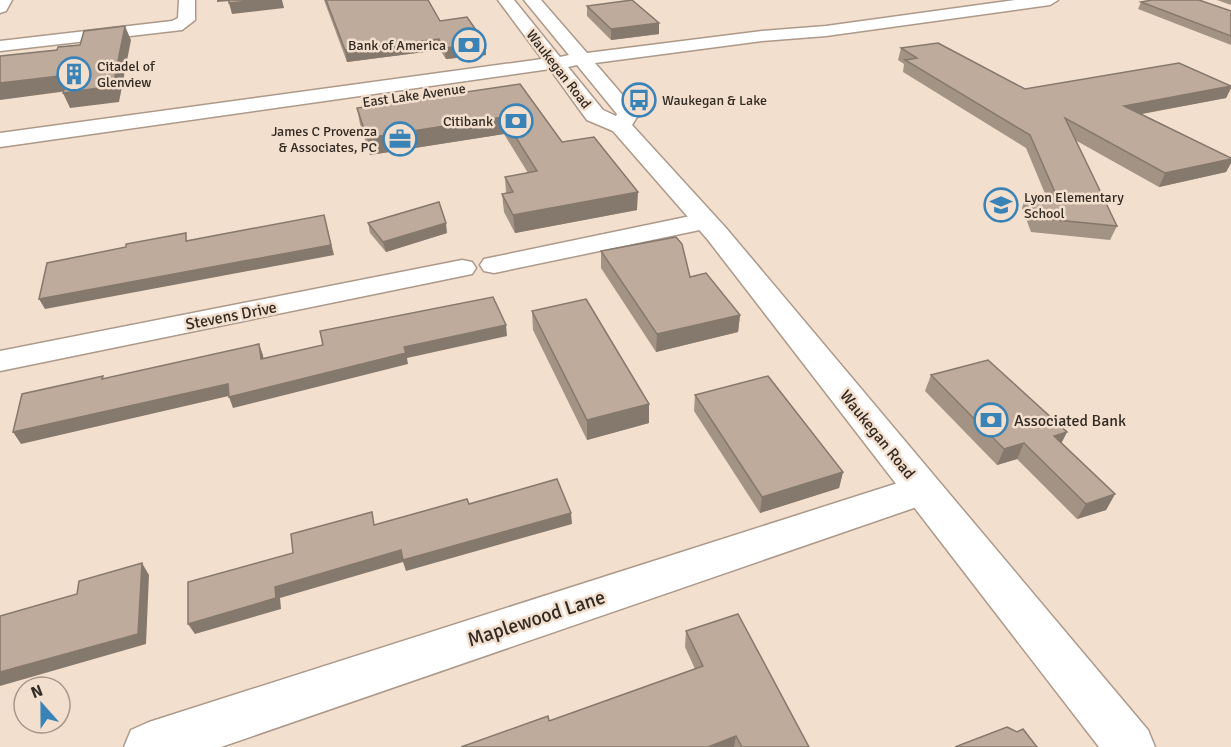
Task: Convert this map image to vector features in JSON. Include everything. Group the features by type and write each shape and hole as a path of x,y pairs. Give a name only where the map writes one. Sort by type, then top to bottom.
{"main road":[{"path":"0,8 4,0"},
{"path":"0,46 182,24 186,20 187,0"},
{"name":"Waukegan Road","path":"506,0 536,39 551,77 583,99 595,115 621,126 705,221 1130,747"},
{"name":"Waukegan Road","path":"532,0 565,36 628,114 621,126"},
{"name":"East Lake Avenue","path":"0,152 486,84 551,77 588,64 775,44 826,31 1050,0"},
{"path":"565,36 600,50 642,57"},
{"path":"505,69 532,57 536,39"},
{"path":"613,95 621,74 642,57"},
{"name":"East Lake Avenue","path":"0,140 505,69 551,77"},
{"path":"486,84 551,77"},
{"path":"494,265 705,221"},
{"name":"Stevens Drive","path":"0,361 462,268"},
{"name":"Maplewood Lane","path":"149,747 923,490"}],"building":[{"path":"229,0 258,0 229,3"},
{"path":"326,0 428,0 440,21 467,17 485,43 444,48 439,39 345,50"},
{"path":"632,0 659,23 611,29 587,6"},
{"path":"1199,0 1231,11 1231,36 1141,2"},
{"path":"125,26 113,86 63,93 69,75 0,83 0,56 57,50 58,47 80,45 84,31"},
{"path":"938,43 1025,89 1179,63 1231,86 1124,106 1231,159 1165,173 1065,118 1117,226 1037,218 1027,194 1057,197 1030,135 905,60 917,58 901,48"},
{"path":"520,84 562,142 594,137 638,192 513,215 502,194 513,192 505,177 537,171 503,117 367,138 357,108"},
{"path":"439,202 446,223 383,242 368,223"},
{"path":"324,215 331,245 39,299 47,263 126,247 126,244 186,233 186,241"},
{"path":"676,237 682,244 690,277 706,273 740,315 657,334 601,251"},
{"path":"493,297 506,325 404,347 406,353 229,397 228,384 13,432 22,394 103,376 102,379 259,344 261,359 323,345 320,331"},
{"path":"586,299 649,404 587,420 532,311"},
{"path":"988,360 1067,432 1054,436 1115,494 1086,504 1024,443 1004,449 931,375"},
{"path":"768,376 843,472 762,497 695,395"},
{"path":"557,479 571,513 403,560 401,550 275,587 276,598 188,624 188,582 293,553 291,534 372,512 374,525 467,499 469,504"},
{"path":"142,563 138,634 0,672 0,616 77,594 79,581"},
{"path":"738,614 809,747 742,747 736,736 708,747 461,747 548,716 549,721 703,666 686,631"},
{"path":"1007,727 1017,732 1023,729 1037,747 955,747"}],"place":[{"name":"Bank of America","path":"469,45"},
{"name":"Citadel of Glenview","path":"74,74"},
{"name":"Waukegan & Lake","path":"639,100"},
{"name":"Citibank","path":"516,121"},
{"name":"James C Provenza & Associates, PC","path":"400,139"},
{"name":"Lyon Elementary School","path":"1001,205"},
{"name":"Associated Bank","path":"991,420"}]}
